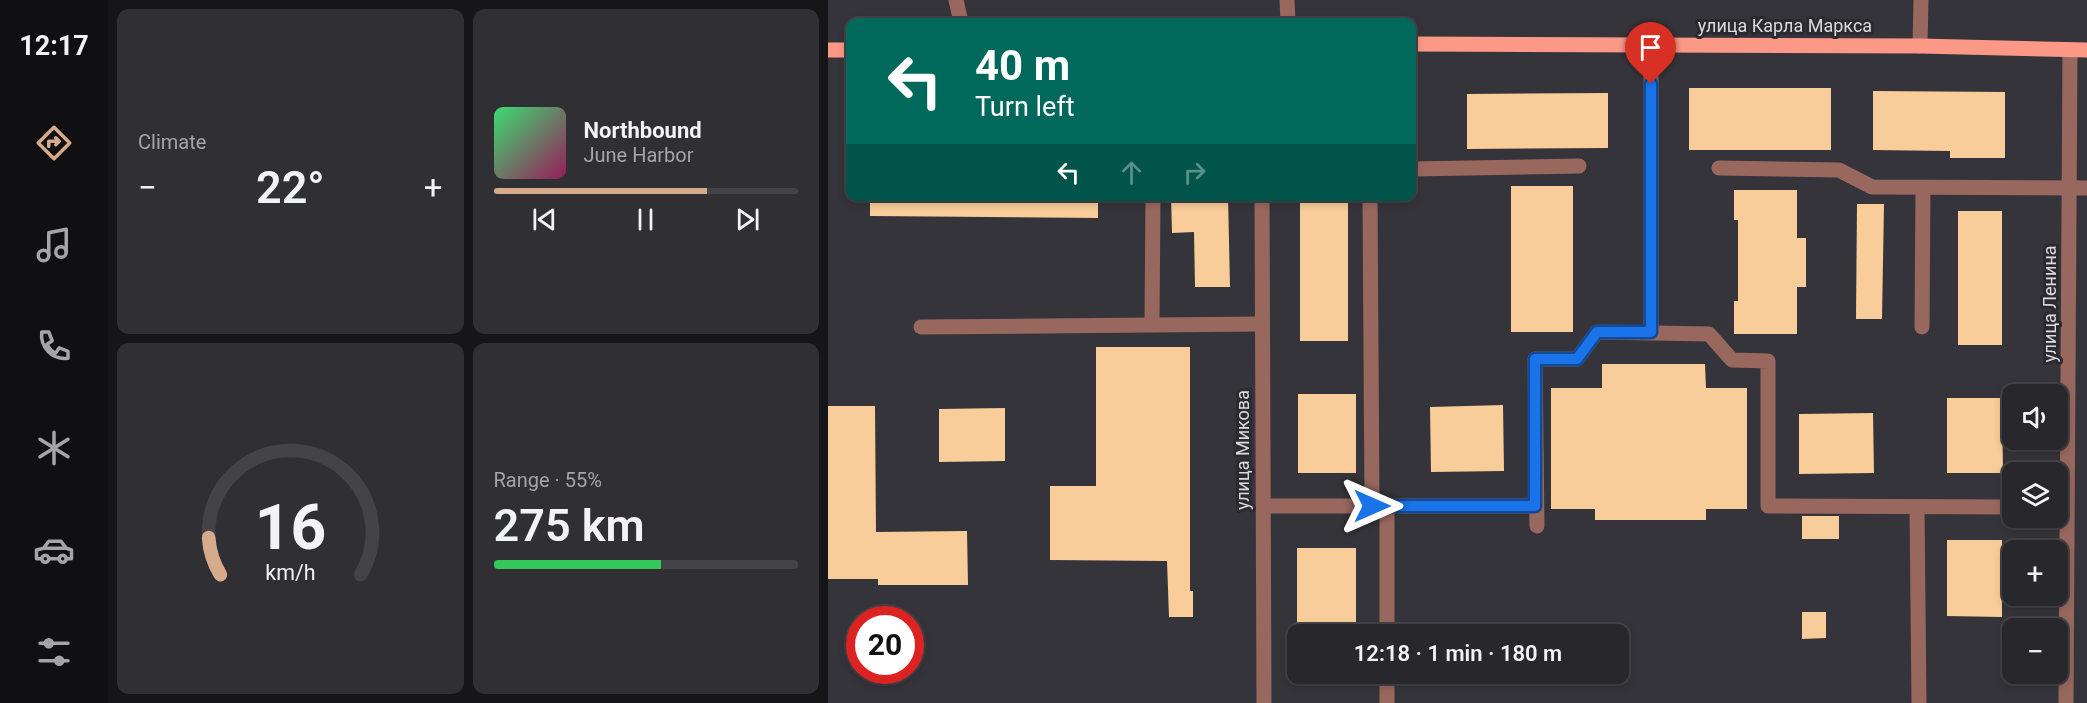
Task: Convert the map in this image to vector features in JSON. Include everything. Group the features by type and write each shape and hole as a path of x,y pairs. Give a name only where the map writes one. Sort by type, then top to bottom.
{"main road":[{"name":"улица Карла Маркса","path":"1416,44 1920,46 2087,50"},
{"path":"828,50 846,50"}],"street":[{"path":"956,0 960,18"},
{"path":"1287,0 1288,18"},
{"path":"1920,46 1921,0"},
{"path":"1651,45 1651,332"},
{"name":"улица Ленина","path":"2064,462 2070,187 2070,50"},
{"path":"1416,169 1580,166"},
{"path":"1719,168 1839,170 1872,187 2087,188"},
{"path":"1922,327 1923,188"},
{"path":"1152,324 1153,201"},
{"name":"улица Микова","path":"1262,201 1264,703"},
{"path":"1370,201 1379,506 1386,624"},
{"path":"921,327 1262,324"},
{"path":"1537,526 1535,359 1577,359 1597,332 1709,334 1732,360 1767,361 1767,506 2002,507"},
{"path":"1263,506 1535,506"},
{"path":"1917,507 1919,703"},
{"name":"улица Ленина","path":"2063,528 2066,703"},
{"path":"1387,684 1387,703"}],"building":[{"path":"1689,88 1831,88 1831,150 1689,150"},
{"path":"1873,91 2005,92 2005,158 1950,158 1950,151 1873,150"},
{"path":"1608,93 1608,148 1467,149 1467,94"},
{"path":"1511,186 1573,186 1573,332 1511,332"},
{"path":"1734,190 1797,190 1797,238 1806,238 1806,287 1797,287 1797,334 1734,334 1734,301 1738,301 1738,220 1734,220"},
{"path":"870,201 1098,201 1098,218 870,216"},
{"path":"1171,201 1228,201 1230,287 1195,287 1194,232 1172,233"},
{"path":"1300,201 1348,201 1348,341 1300,341"},
{"path":"1857,204 1884,204 1882,319 1856,319"},
{"path":"1958,211 2002,211 2002,345 1958,345"},
{"path":"1096,347 1190,347 1190,591 1193,591 1193,617 1169,617 1167,561 1050,560 1050,486 1096,486"},
{"path":"1602,364 1705,364 1706,388 1747,388 1747,509 1706,509 1706,520 1595,520 1595,509 1551,509 1551,388 1602,388"},
{"path":"1298,394 1356,394 1356,473 1298,473"},
{"path":"1947,398 2002,398 2002,473 1947,473"},
{"path":"1503,405 1504,471 1431,472 1430,407"},
{"path":"828,406 875,406 876,532 967,531 968,585 878,585 878,579 828,579"},
{"path":"1005,408 1005,461 939,462 939,409"},
{"path":"1873,413 1874,473 1799,474 1799,414"},
{"path":"1802,516 1839,516 1839,539 1802,539"},
{"path":"1947,540 2002,540 2002,617 1947,616"},
{"path":"1297,548 1356,548 1356,624 1297,624"},
{"path":"1802,612 1826,612 1826,638 1802,639"}],"route":[{"path":"1372,506 1535,506 1535,359 1577,359 1597,332 1651,332 1651,84"}]}
